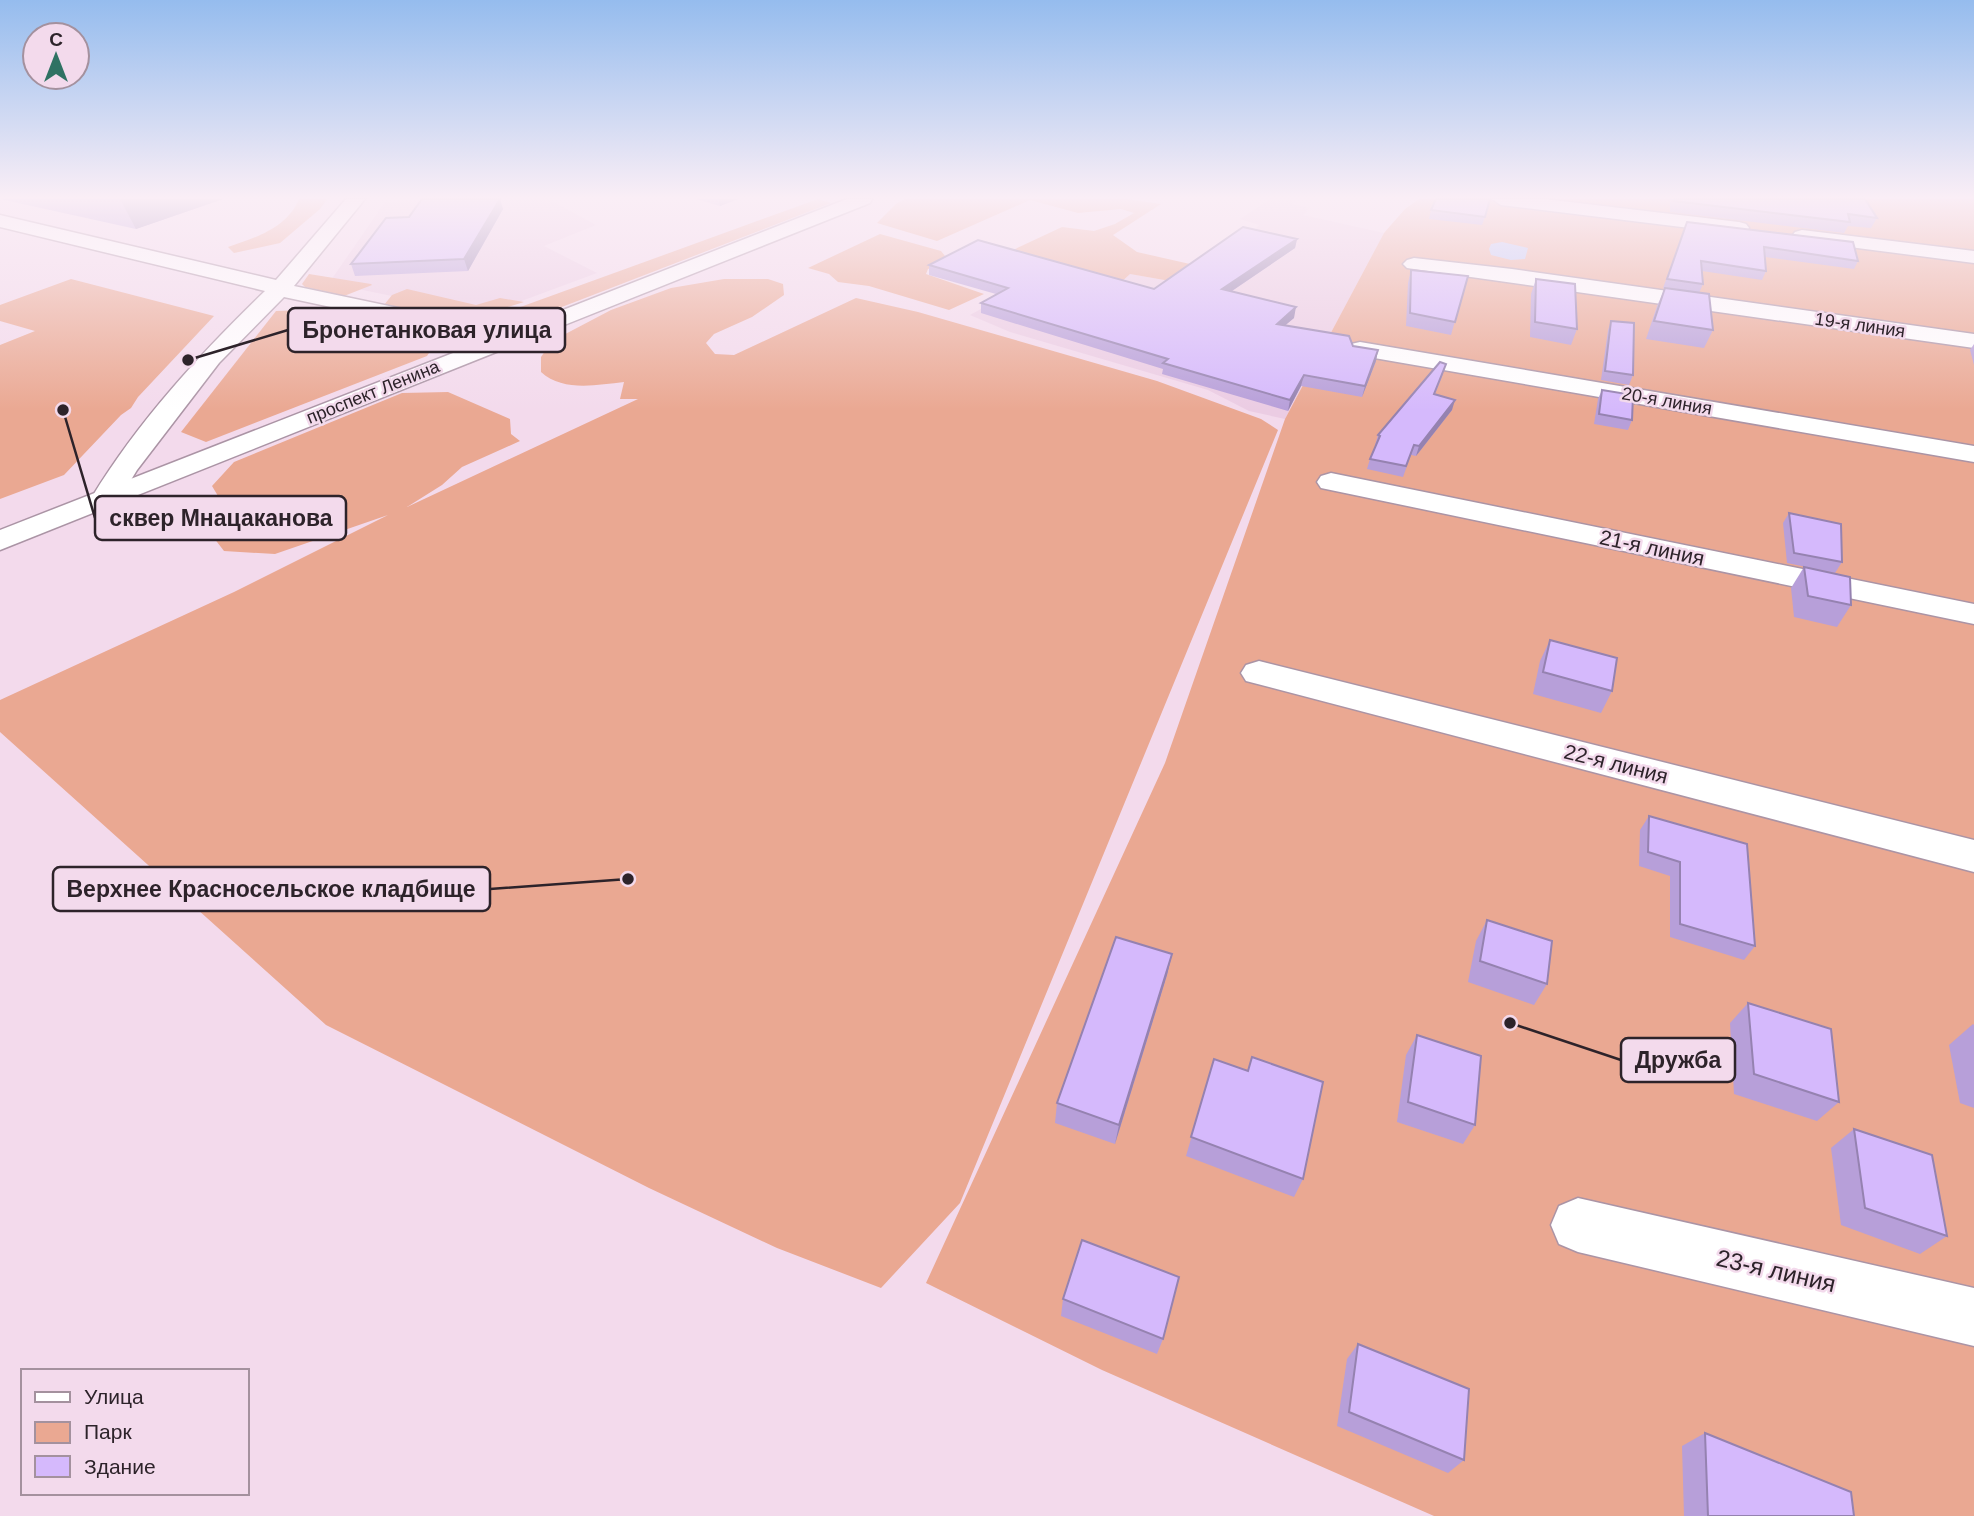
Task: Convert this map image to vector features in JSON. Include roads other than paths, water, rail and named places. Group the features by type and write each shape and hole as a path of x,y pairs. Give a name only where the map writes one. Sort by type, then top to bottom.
{"street":[{"path":"204,270 281,288 298,295 509,338"},
{"path":"107,497 130,461 210,358 296,270"},
{"name":"проспект Ленина","path":"0,541 683,270"},
{"name":"19-я линия","path":"1465,270 1974,341"},
{"name":"20-я линия","path":"1360,349 1974,454"},
{"name":"21-я линия","path":"1331,482 1974,614"},
{"name":"22-я линия","path":"1259,673 1974,856"},
{"name":"23-я линия","path":"1578,1225 1974,1317"}],"place":[{"name":"Бронетанковая улица","path":"188,360"},
{"name":"сквер Мнацаканова","path":"63,410"},
{"name":"Верхнее Красносельское кладбище","path":"628,879"},
{"name":"Дружба","path":"1510,1023"}]}
